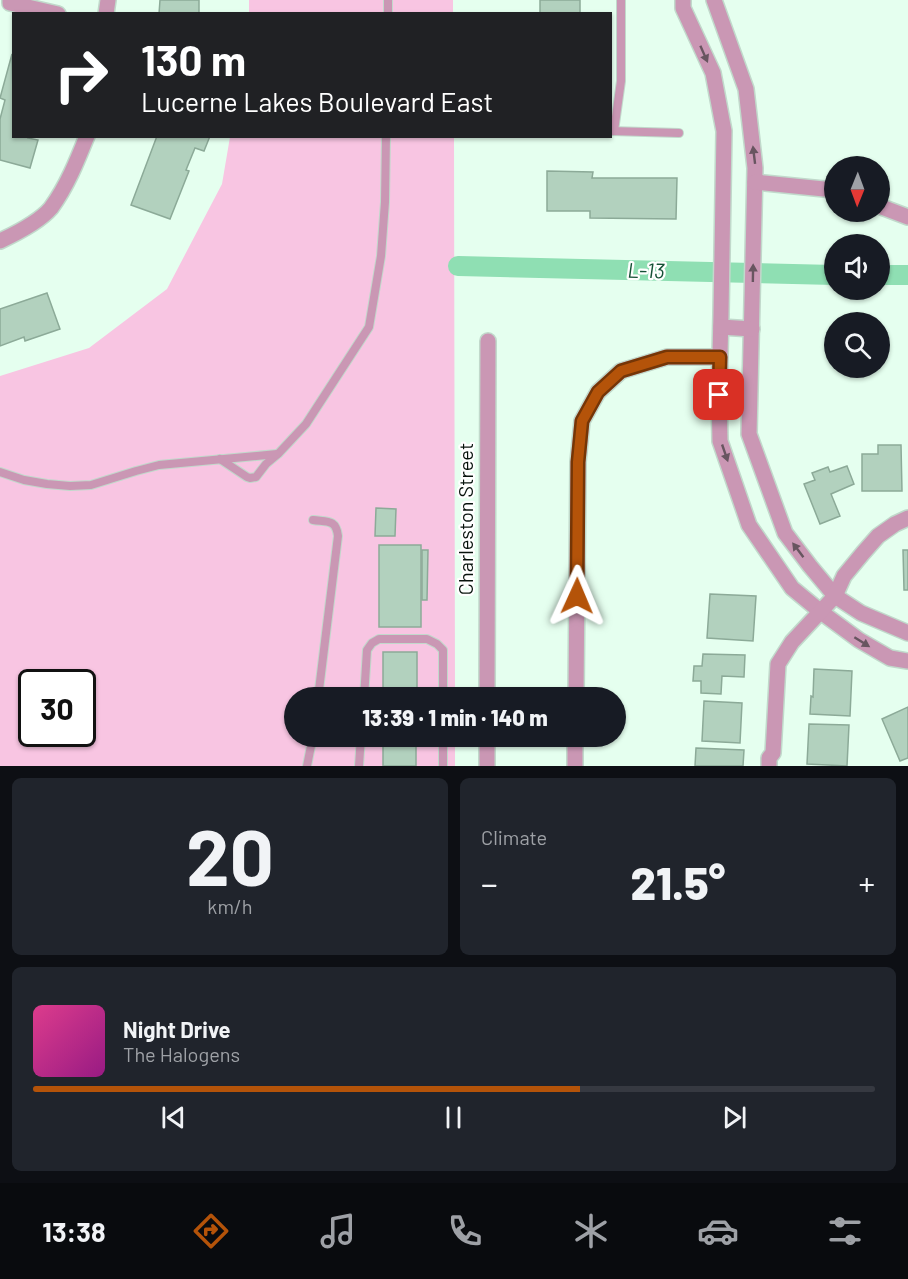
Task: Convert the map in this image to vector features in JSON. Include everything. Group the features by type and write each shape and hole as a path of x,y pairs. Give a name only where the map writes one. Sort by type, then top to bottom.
{"street":[{"path":"10,0 10,3 49,12"},
{"path":"682,0 683,8 713,73 723,131 720,441 749,525 792,588 859,640 890,658 908,661"},
{"path":"714,0 746,89 755,168 749,434 785,533 835,596 861,613 908,633"},
{"path":"0,242 20,232 49,209 69,178 86,138"},
{"path":"755,182 824,189"},
{"path":"890,210 908,217"},
{"path":"721,327 752,329"},
{"name":"Charleston Street","path":"487,687 488,341"},
{"path":"576,687 578,462 582,421 598,392 621,371 667,357 720,357"},
{"path":"769,766 769,758 773,753 778,664 792,642 835,596 844,576 878,536 908,518"},
{"path":"486,766 487,747"},
{"path":"575,747 575,766"}],"lane":[{"path":"621,0 621,81 612,131 679,133"},
{"path":"220,459 247,477 256,477 306,424 369,327 374,309 381,256 386,138"},
{"path":"0,472 24,480 47,484 91,485 159,465 278,454"},
{"path":"312,520 333,523 338,536 319,687"},
{"path":"365,687 367,650 372,643 379,639 427,639 437,644 443,651 443,687"},
{"path":"307,766 310,747"},
{"path":"359,766 360,747"},
{"path":"443,747 443,766"}],"shaded area":[{"path":"249,0 453,0 453,12 249,12"},
{"path":"230,138 454,138 455,687 284,687 284,747 455,747 455,766 0,766 0,376 89,348 167,289 222,184"}],"building":[{"path":"160,0 199,0 199,12 159,12"},
{"path":"540,0 580,0 580,12 540,12"},
{"path":"12,54 12,138 38,140 30,168 0,160 0,119 5,100 0,98"},
{"path":"156,138 209,138 204,151 195,148 186,170 189,171 170,219 131,205"},
{"path":"547,171 593,172 592,178 677,178 676,219 590,218 590,211 547,211"},
{"path":"47,293 60,329 25,341 24,337 0,346 0,309"},
{"path":"878,445 901,445 902,491 862,491 862,454 878,454"},
{"path":"847,466 854,484 831,494 840,516 820,524 804,484 815,480 812,473 828,467 830,472"},
{"path":"376,508 396,509 395,536 375,536"},
{"path":"379,545 421,545 421,627 379,627"},
{"path":"422,550 428,550 427,600 422,600"},
{"path":"903,550 908,550 908,590 904,590"},
{"path":"710,594 756,596 753,641 707,638"},
{"path":"383,652 417,652 417,687 383,687"},
{"path":"703,654 745,655 744,677 722,676 721,694 701,693 701,681 693,681 694,666 702,666"},
{"path":"814,669 852,671 850,716 810,714"},
{"path":"704,701 742,703 740,743 702,741"},
{"path":"908,707 908,758 900,761 882,719"},
{"path":"809,724 849,725 847,766 807,764"},
{"path":"383,747 416,747 416,766 383,766"},
{"path":"696,748 744,750 743,766 695,766"}],"waterway":[{"name":"L-13","path":"458,266 824,275"},
{"name":"L-13","path":"890,275 908,275"}],"route":[{"path":"577,596 578,462 582,421 598,392 621,371 667,357 720,357 719,395"}]}
